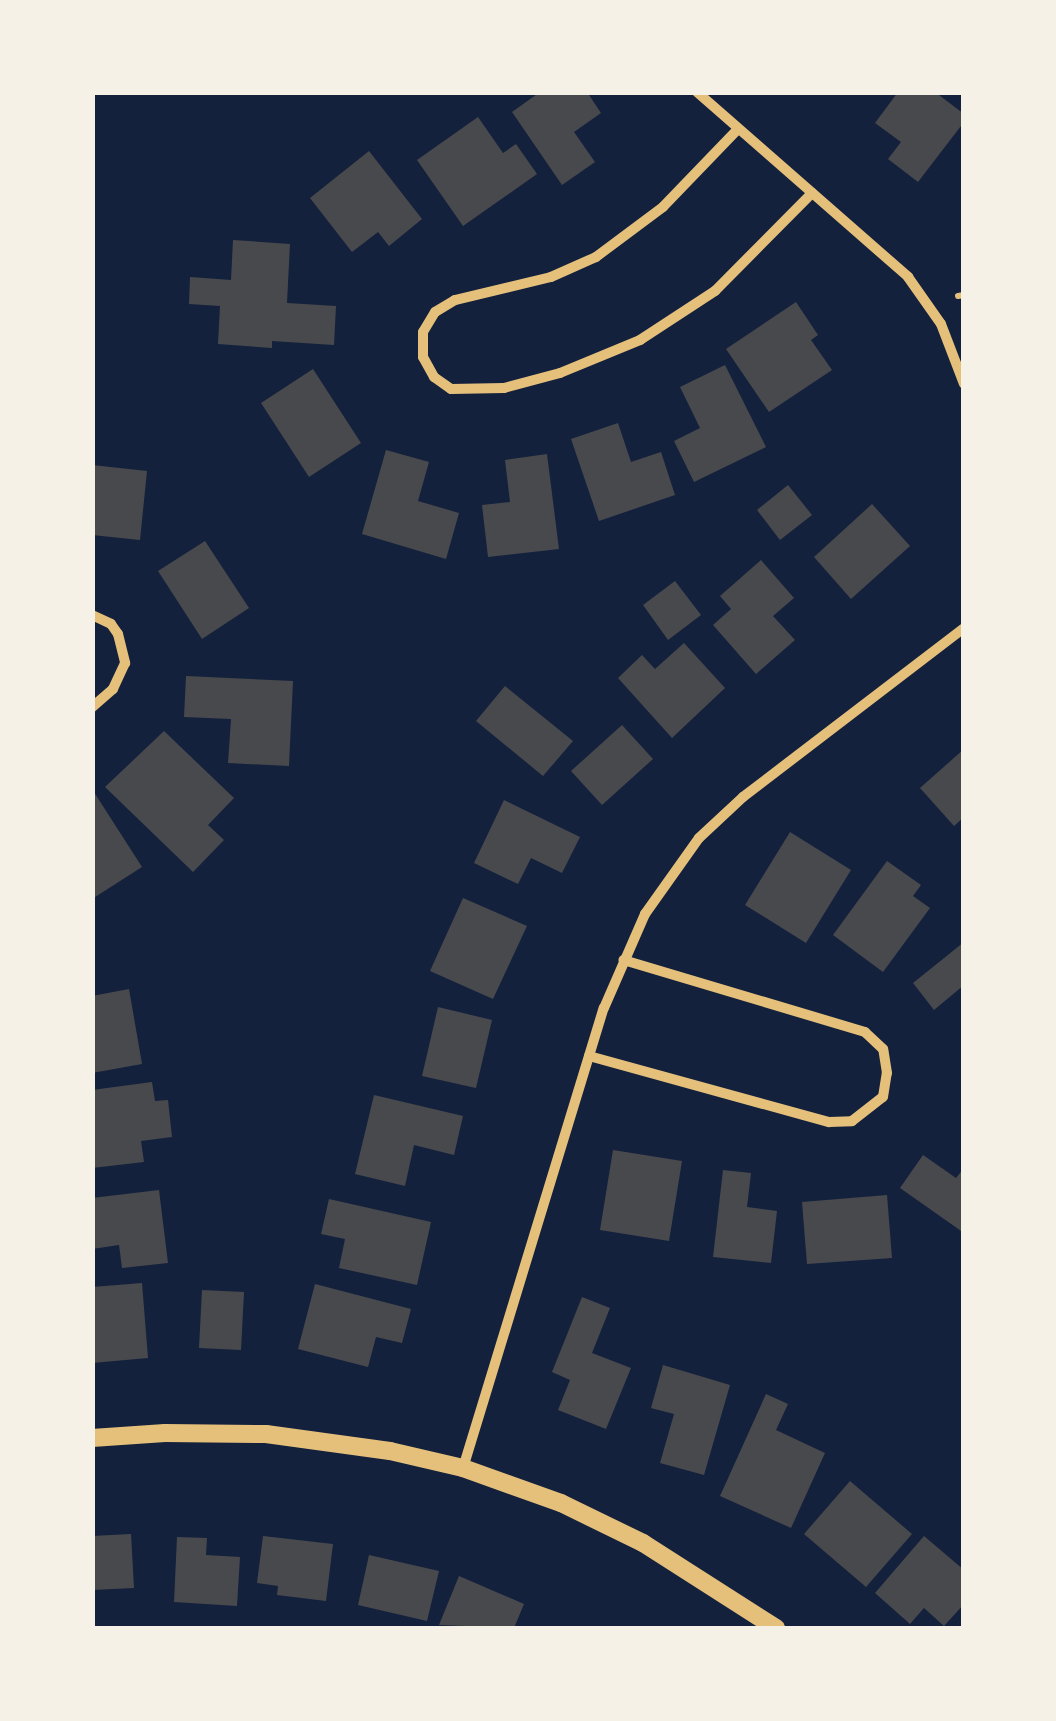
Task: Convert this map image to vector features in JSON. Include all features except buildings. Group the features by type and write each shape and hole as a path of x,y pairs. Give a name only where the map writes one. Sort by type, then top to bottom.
{"street":[{"path":"697,92 908,277 930,302 964,384"},
{"path":"738,129 663,207 596,257 551,277 455,300 435,312 423,332 424,357 434,377 461,390 504,388 560,373 640,340 715,291 812,194"},
{"path":"92,615 110,624 118,634 125,663 113,689 92,708"},
{"path":"463,1468 590,1056 645,914 699,838 743,797 964,628"},
{"path":"590,1056 830,1122 852,1121 883,1096 888,1072 883,1049 866,1032 624,960"},
{"path":"92,1438 266,1434 390,1450 463,1468 561,1504 643,1543 721,1589 776,1628"}]}
